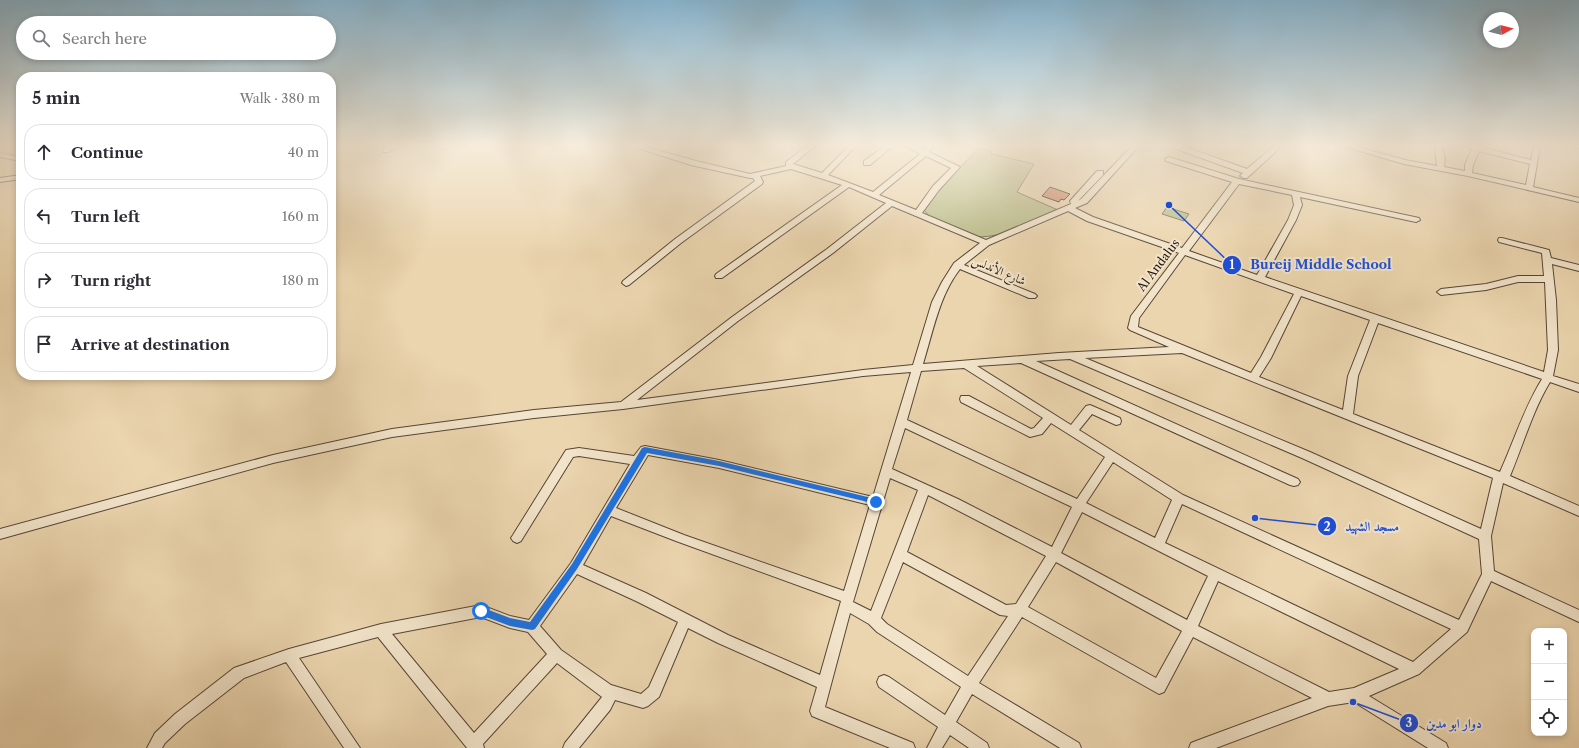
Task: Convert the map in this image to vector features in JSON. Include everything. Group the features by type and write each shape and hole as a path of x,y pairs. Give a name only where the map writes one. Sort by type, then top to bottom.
{"street":[{"path":"626,283 678,241 747,192 758,181"},
{"path":"838,181 986,244"},
{"path":"874,195 891,181"},
{"path":"917,214 943,181"},
{"path":"1072,206 1077,197 1093,181"},
{"path":"908,748 817,712 847,601 937,302 945,282 957,265 986,244 1084,201 1103,181"},
{"path":"1238,181 1416,220"},
{"name":"Al Andalus","path":"1183,350 1133,328 1134,318 1238,181"},
{"path":"1496,181 1579,200"},
{"path":"1529,189 1531,181"},
{"path":"719,276 848,184"},
{"path":"1260,278 1292,220 1298,205 1296,194"},
{"path":"623,405 735,319 830,251 891,203"},
{"path":"1072,206 1090,219 1375,319 1579,388"},
{"path":"1196,748 1328,699 1355,695 1414,669 1462,628 1488,574 1485,536 1498,479 1503,478 1518,445 1536,397 1548,377 1553,350 1551,300 1546,252 1502,240"},
{"path":"1548,260 1579,268"},
{"name":"شارع الأندلس","path":"957,265 1032,296"},
{"path":"1441,292 1486,287 1518,279 1548,279"},
{"path":"1253,378 1266,358 1299,292"},
{"path":"1347,416 1353,376 1375,319"},
{"path":"0,534 273,459 392,433 534,414 623,405 864,372 1022,359 1183,350 1503,478 1579,511"},
{"path":"1072,356 1306,455 1485,536"},
{"path":"1022,359 1294,482"},
{"path":"966,364 1049,418 1179,498 1462,628"},
{"path":"965,398 1030,432 1038,431 1049,418"},
{"path":"1072,431 1090,409 1116,421"},
{"path":"900,421 1079,505 1215,574 1414,669"},
{"path":"532,627 575,567 637,461 645,450 719,464 876,502"},
{"path":"517,538 570,454 579,452 637,461"},
{"path":"934,748 970,685 1054,555 1079,505 1111,456"},
{"path":"886,471 925,488 1328,699"},
{"path":"874,620 925,488"},
{"path":"1158,546 1179,498"},
{"path":"608,510 847,601 874,620 882,628 970,685 1074,748"},
{"path":"900,554 1005,611 1020,609 1159,687 1190,628 1215,574"},
{"path":"575,567 824,684"},
{"path":"1488,574 1579,616"},
{"path":"154,748 160,738 180,719 239,673 289,655 381,630 481,611 510,622 532,627 556,654 607,691 643,701 654,692 685,620"},
{"path":"381,630 475,746 556,654"},
{"path":"289,655 353,748"},
{"path":"884,682 982,748"},
{"path":"570,748 605,705 609,697 607,691"},
{"path":"1355,695 1441,748"}],"green space":[{"path":"947,181 1024,181 1017,192 1058,210 1009,232 998,235 977,237 929,216 924,210 937,191"},
{"path":"1167,207 1189,214 1184,221 1162,214"}],"building":[{"path":"1050,187 1070,194 1064,200 1061,199 1059,202 1042,196"}],"place":[{"name":"Bureij Middle School","path":"1169,205"},
{"name":"مسجد الشهيد","path":"1255,518"},
{"name":"دوار ابو مدين","path":"1353,702"}],"route":[{"path":"481,611 510,622 532,627 575,567 637,461 645,450 719,464 876,502"}]}
